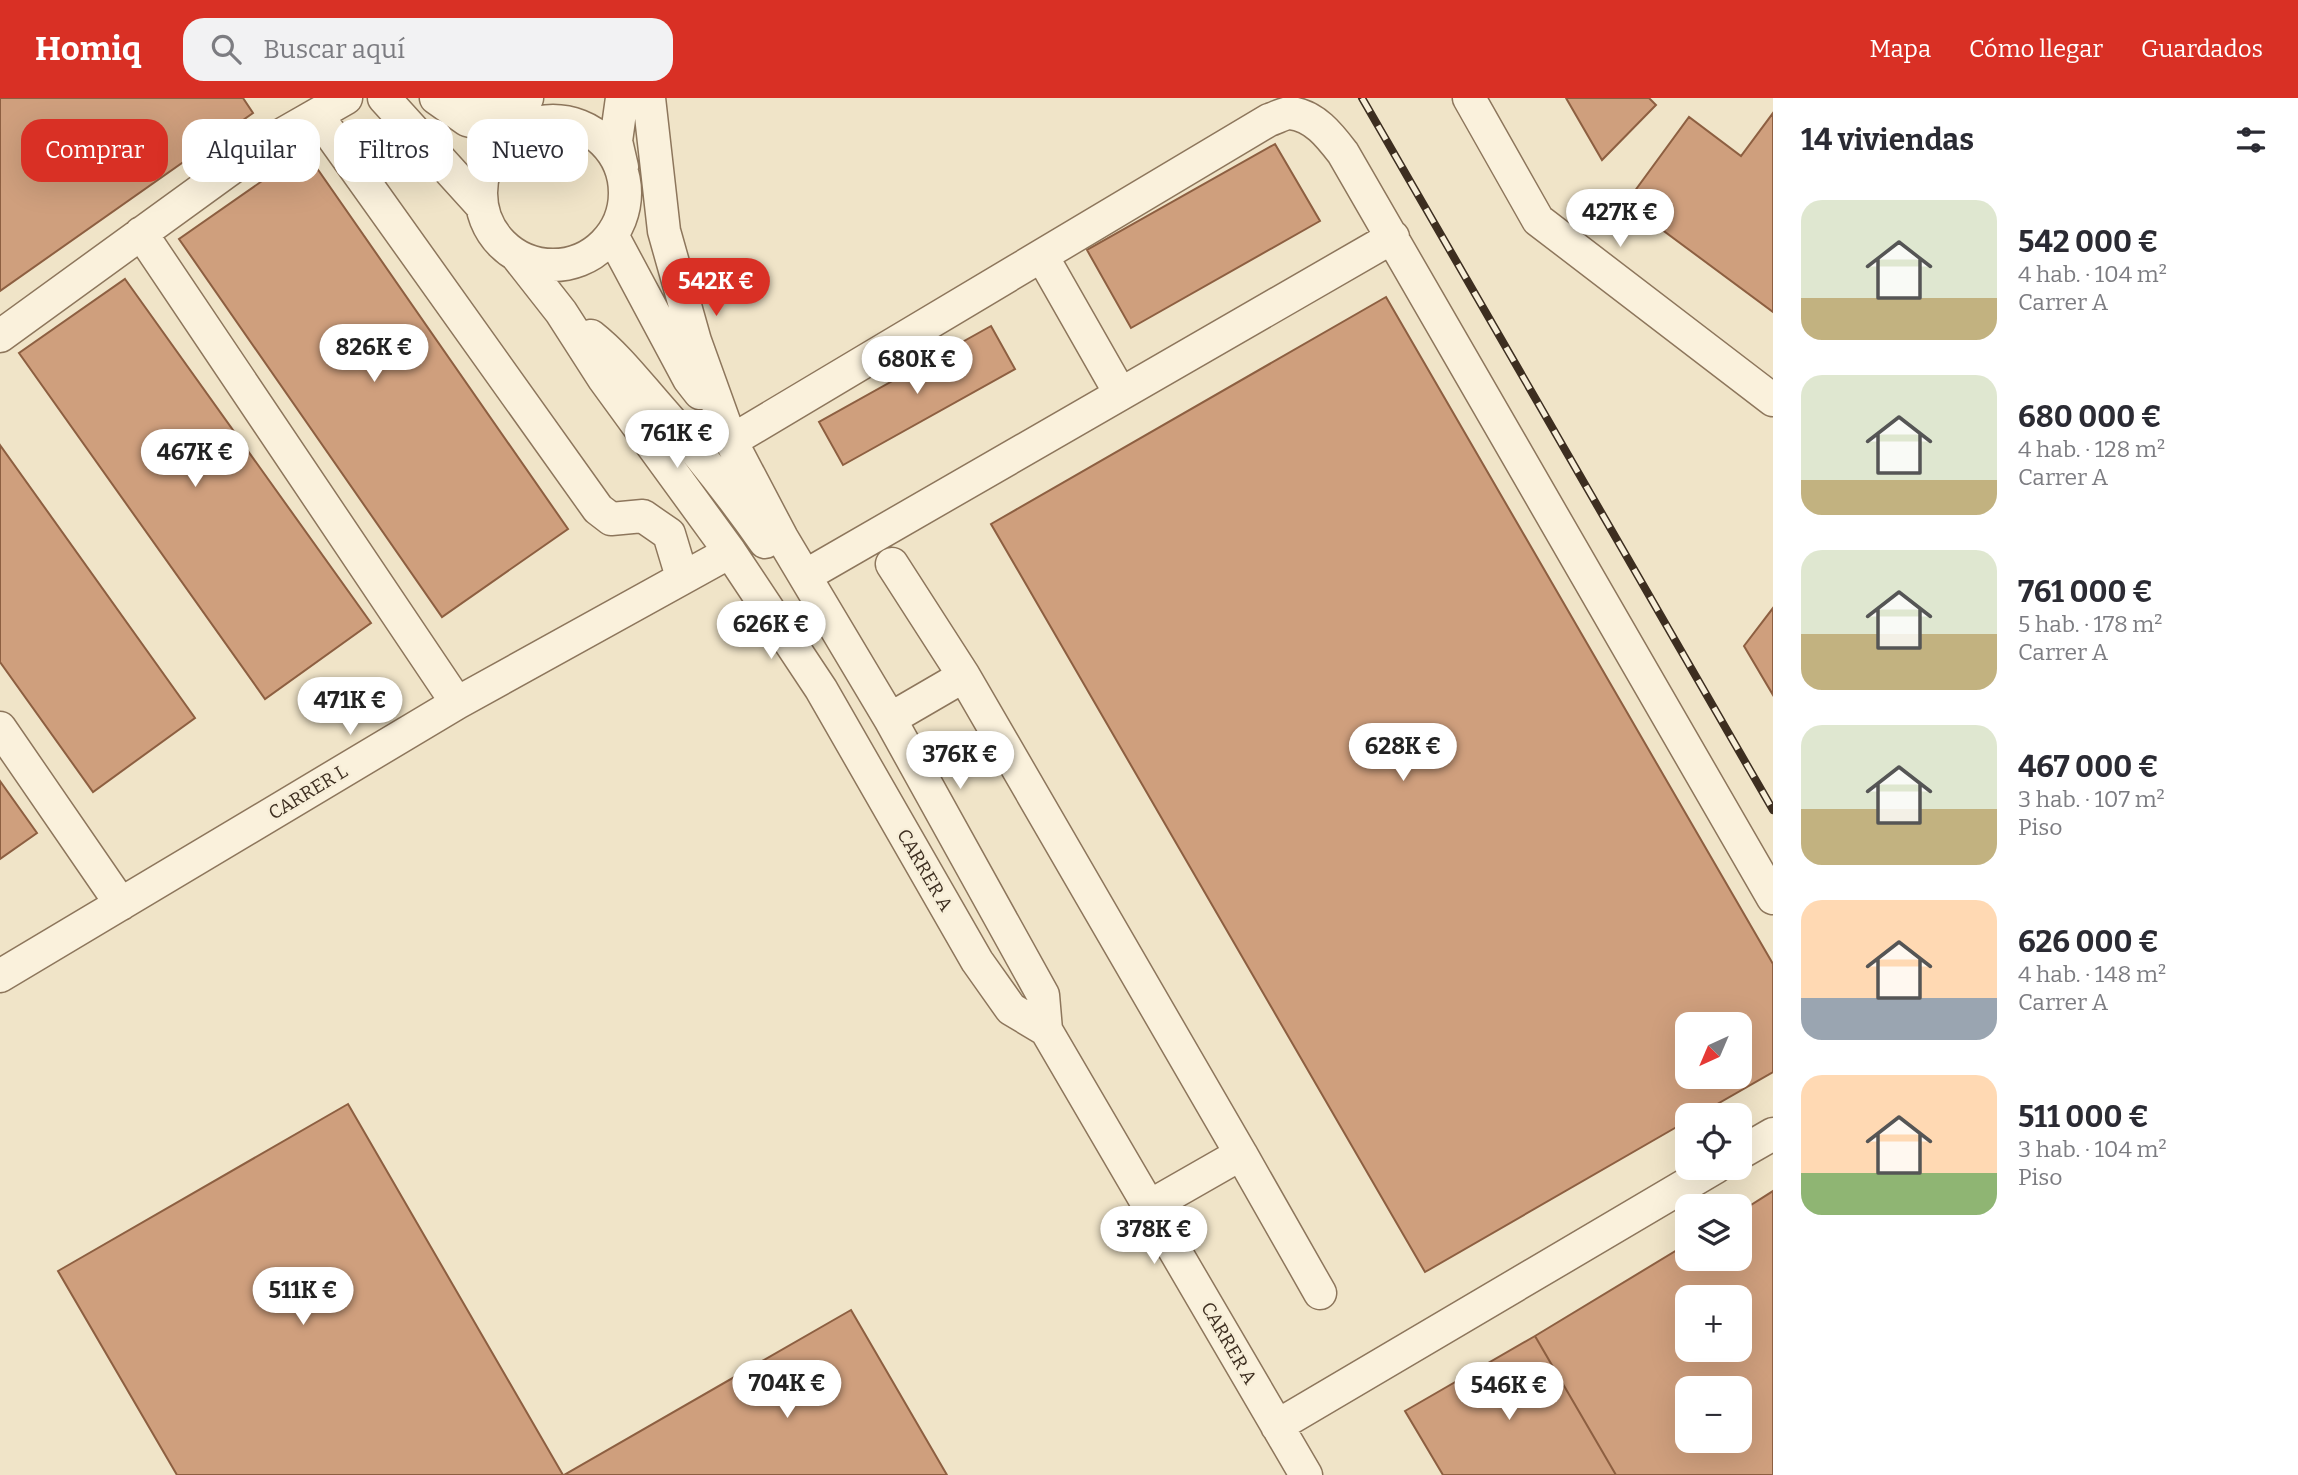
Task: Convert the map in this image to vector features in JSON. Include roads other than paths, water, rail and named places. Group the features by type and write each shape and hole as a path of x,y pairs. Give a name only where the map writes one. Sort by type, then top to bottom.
{"street":[{"path":"0,336 262,146 346,98"},
{"path":"383,98 481,205"},
{"path":"436,98 467,120"},
{"path":"455,98 479,103 516,104 527,98"},
{"path":"482,182 481,205 488,225 500,243 517,256 542,264 569,263 593,253 612,235 625,205 623,172 616,141 622,98"},
{"path":"649,98 664,231 695,341 729,434"},
{"path":"1469,98 1538,220 1773,400"},
{"path":"539,119 559,109 608,145 623,172"},
{"path":"729,434 1042,256 1269,120 1288,113 1306,117 1327,132 1343,153 1773,898"},
{"path":"317,115 598,509 611,519 643,516 669,534 682,577"},
{"path":"141,233 457,703"},
{"path":"612,235 689,379 729,434"},
{"path":"805,576 1393,237"},
{"name":"CARRER A","path":"517,256 561,312 604,379 730,552 821,689 977,961 1011,1009 1046,1030"},
{"path":"1042,256 1120,393"},
{"name":"CARRER A","path":"561,312 608,350 677,429 737,501 789,576 805,576"},
{"name":"CARRER A","path":"729,434 782,538 890,719 1043,995 1046,1030 1306,1475"},
{"name":"CARRER L","path":"0,976 457,703 730,552"},
{"path":"892,564 964,676 1321,1293"},
{"path":"890,719 964,676"},
{"path":"0,728 121,904"},
{"path":"1752,1146 1773,1134"},
{"path":"1150,1206 1241,1154"},
{"path":"1277,1426 1694,1180"}],"railway":[{"path":"1362,98 1773,810"}]}
